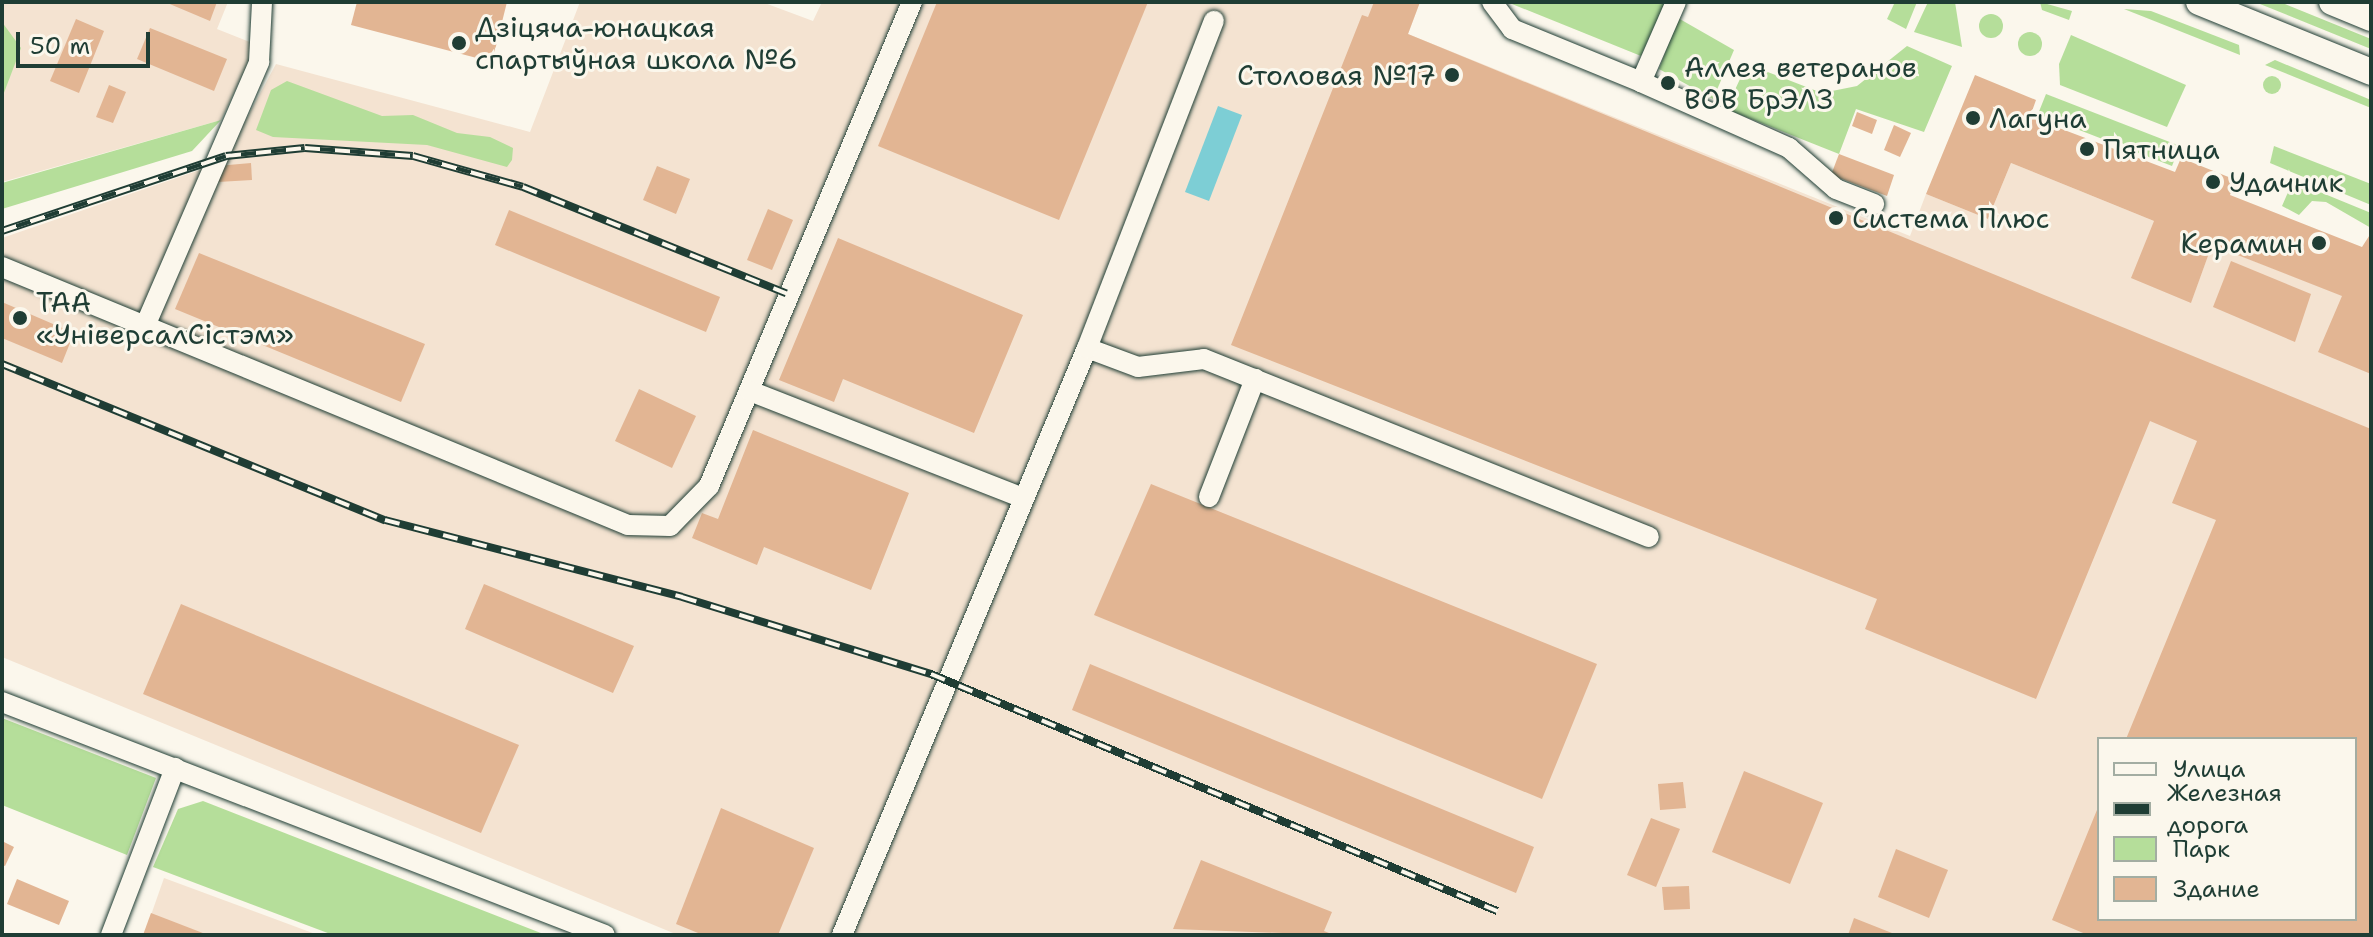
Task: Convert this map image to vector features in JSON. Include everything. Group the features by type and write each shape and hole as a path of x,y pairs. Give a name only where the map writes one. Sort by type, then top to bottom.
{"main road":[{"path":"2199,2 2371,72"},
{"path":"2332,2 2371,18"}],"lane":[{"path":"145,326 259,62 262,2"},
{"path":"2,267 642,528 670,526 693,510 750,391 912,2"},
{"path":"1492,2 1512,29 1641,82 1796,152 1836,189 1874,204"},
{"path":"1641,82 1676,2"},
{"path":"842,935 1087,348 1214,21"},
{"path":"1087,348 1148,368 1195,357 1649,537"},
{"path":"1209,497 1255,379"},
{"path":"750,391 1023,498"},
{"path":"2,702 605,935"},
{"path":"111,935 175,768"}],"shaded area":[{"path":"2,2 228,2 217,29 257,45 221,120 2,182"},
{"path":"580,2 762,2 813,21 822,2 1420,2 1408,34 1910,236 1926,194 1988,219 2011,163 2154,221 2191,302 2212,245 2342,295 2371,233 2371,935 678,935 2,657 2,238 223,162 276,64 530,132"},
{"path":"164,878 318,935 144,935"}],"green space":[{"path":"1507,2 1665,2 1641,56"},
{"path":"1895,2 1917,2 1906,29 1887,19"},
{"path":"1928,2 1955,2 1962,47 1914,32"},
{"path":"2040,2 2072,11 2069,20 2042,10"},
{"path":"2255,2 2280,2 2371,39 2371,49"},
{"path":"2124,9 2151,11 2239,45 2240,55"},
{"path":"1991,14 1999,18 2003,26 1999,34 1991,38 1983,34 1979,26 1983,18"},
{"path":"1678,18 1734,50 1713,99 1659,69"},
{"path":"2,22 21,48 2,98"},
{"path":"2030,32 2039,35 2042,44 2039,53 2030,56 2021,53 2018,44 2021,35"},
{"path":"2071,35 2186,85 2167,127 2060,85 2059,64"},
{"path":"1907,46 1952,66 1924,132 1856,109 1839,154 1726,109 1747,64 1822,93 1857,86"},
{"path":"2275,60 2371,100 2371,108 2265,65"},
{"path":"2268,76 2276,76 2281,85 2279,92 2268,94 2263,89 2263,81"},
{"path":"287,81 382,116 413,115 457,133 490,137 513,148 512,160 507,167 427,145 273,137 256,130 271,90"},
{"path":"2046,94 2180,146 2172,166 2038,114"},
{"path":"221,120 192,151 2,209 2,183"},
{"path":"2274,146 2371,184 2371,205 2270,163"},
{"path":"2293,181 2371,213 2371,228 2326,202 2312,201 2299,215 2282,206"},
{"path":"2,718 156,778 127,855 2,805"},
{"path":"203,801 546,935 333,935 153,867 178,809"}],"water":[{"path":"1218,106 1242,115 1209,201 1185,192"}],"building":[{"path":"165,2 217,2 210,21"},
{"name":"Дзіцяча-юнацкая спартыўная школа №6","path":"357,2 507,2 492,62 351,25"},
{"path":"937,2 1148,2 1059,220 878,146"},
{"path":"1374,2 1420,2 1408,34 2371,429 2371,935 2088,935 2052,920 2097,810 2097,921 2357,921 2357,737 2127,737 2216,520 2172,503 2197,441 2150,421 2036,699 1865,629 1877,599 1231,345 1362,15 1368,17"},
{"path":"76,19 104,31 79,93 50,81"},
{"path":"150,28 227,59 214,91 137,59"},
{"path":"1975,75 2036,100 2030,117 2175,172 2181,158 2236,180 2230,195 2362,247 2371,233 2371,374 2318,352 2342,296 2212,245 2191,303 2131,278 2154,221 2011,163 1988,219 1926,194"},
{"path":"109,85 126,92 113,123 96,117"},
{"path":"1857,112 1877,120 1872,134 1852,126"},
{"path":"1894,125 1911,133 1900,157 1884,150"},
{"path":"1839,154 1894,175 1887,196 1831,175"},
{"path":"251,163 252,180 218,182 217,166"},
{"path":"657,166 690,179 676,214 643,200"},
{"path":"768,209 793,220 772,270 747,260"},
{"path":"509,210 720,297 706,332 495,245"},
{"path":"838,238 1023,315 974,433 843,379 834,402 779,380"},
{"path":"199,253 425,344 401,402 175,309"},
{"path":"2231,261 2311,294 2295,342 2213,307"},
{"name":"ТАА «УніверсалСістэм»","path":"2,302 74,333 62,363 2,338"},
{"path":"639,389 696,416 672,468 615,441"},
{"path":"753,430 909,493 871,590 764,547 757,565 692,538 702,513 718,519"},
{"path":"1151,484 1597,664 1542,799 1094,615"},
{"path":"484,584 634,646 613,693 465,629"},
{"path":"181,604 519,745 481,833 143,694"},
{"path":"1090,664 1534,847 1516,893 1072,710"},
{"path":"1744,771 1823,803 1790,884 1712,852"},
{"path":"1683,782 1686,808 1660,810 1658,784"},
{"path":"721,808 814,848 778,935 703,935 676,924"},
{"path":"1651,818 1680,829 1656,887 1627,875"},
{"path":"2,841 14,847 5,866 2,865"},
{"path":"1896,849 1948,870 1929,918 1878,897"},
{"path":"1201,860 1332,912 1324,931 1334,935 1173,929"},
{"path":"17,879 69,901 59,925 7,904"},
{"path":"1689,886 1690,909 1664,910 1662,887"},
{"path":"151,913 208,935 143,935"},
{"path":"1854,918 1897,935 1848,935"}],"railway":[{"path":"2,231 226,156 305,148 413,156 523,187 786,293"},
{"path":"2,364 385,520 682,597 931,674 1497,911"}],"place":[{"name":"Дзіцяча-юнацкая спартыўная школа №6","path":"459,43"},
{"name":"Столовая №17","path":"1452,75"},
{"name":"Аллея ветеранов ВОВ БрЭЛЗ","path":"1668,83"},
{"name":"Лагуна","path":"1973,118"},
{"name":"Пятница","path":"2087,149"},
{"name":"Удачник","path":"2213,182"},
{"name":"Система Плюс","path":"1836,218"},
{"name":"Керамин","path":"2319,243"},
{"name":"ТАА «УніверсалСістэм»","path":"20,318"}]}
